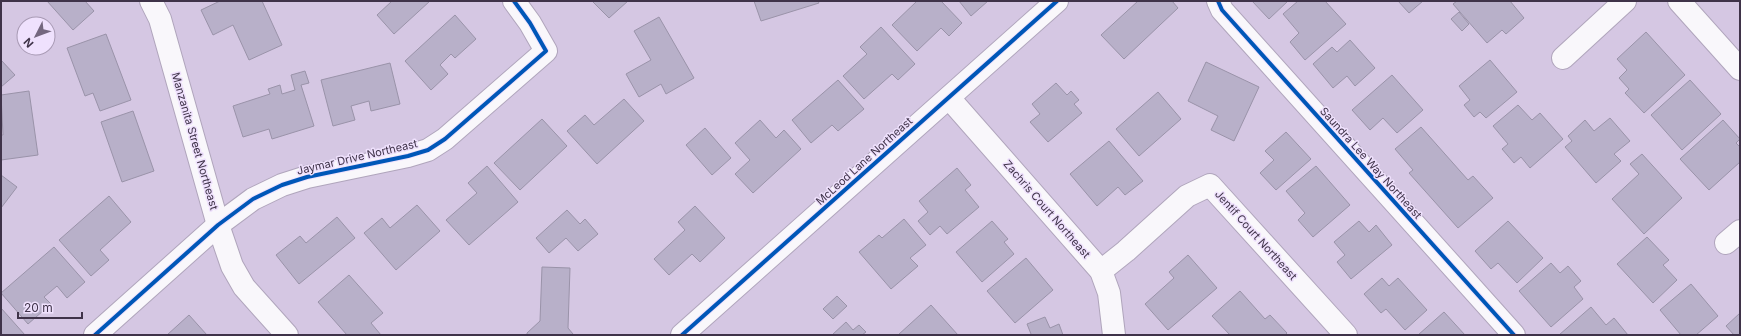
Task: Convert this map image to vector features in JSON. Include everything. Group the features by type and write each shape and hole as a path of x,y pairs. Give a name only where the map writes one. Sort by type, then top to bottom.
{"street":[{"name":"Manzanita Street Northeast","path":"151,1 160,19 218,225 232,266 244,287 287,335"},
{"name":"Jaymar Drive Northeast","path":"95,335 218,225 253,199 282,185 307,177 408,156 428,150 445,139 546,51 530,23 514,1"},
{"name":"McLeod Lane Northeast","path":"682,335 1057,1"},
{"name":"Saundra Lee Way Northeast","path":"1218,1 1228,16 1514,335"},
{"path":"1562,58 1625,1"},
{"path":"1679,1 1740,69"},
{"name":"Zachris Court Northeast","path":"949,98 1101,271 1109,293 1114,335"},
{"name":"Jentif Court Northeast","path":"1101,271 1126,251 1187,196 1210,185 1346,335"}],"building":[{"path":"47,1 85,1 94,11 73,30"},
{"path":"220,1 262,1 282,45 249,60 233,25 213,35 201,10"},
{"path":"392,1 430,1 394,34 377,15"},
{"path":"592,1 628,1 609,18"},
{"path":"754,1 818,1 819,3 761,21"},
{"path":"917,1 941,1 962,23 949,36 941,28 917,51 892,25"},
{"path":"959,1 988,1 971,16"},
{"path":"1138,1 1172,1 1178,8 1124,59 1101,35"},
{"path":"1252,1 1288,1 1269,19"},
{"path":"1298,1 1325,1 1346,24 1305,60 1290,42 1299,33 1283,14"},
{"path":"1398,1 1423,1 1409,13"},
{"path":"1457,1 1510,1 1524,18 1506,34 1502,30 1487,43 1453,4"},
{"path":"1459,12 1469,24 1462,31 1451,19"},
{"path":"455,15 476,39 455,58 451,54 440,65 448,74 431,90 405,61"},
{"path":"659,17 694,78 666,94 661,84 639,97 626,74 651,60 634,31"},
{"path":"881,27 915,64 898,80 892,74 864,99 843,76 867,54 860,47"},
{"path":"1646,32 1685,75 1644,113 1625,93 1629,89 1619,78 1627,70 1617,59"},
{"path":"106,34 131,100 100,111 93,93 85,96 67,48"},
{"path":"1350,40 1375,68 1355,86 1347,76 1333,88 1313,64 1332,47 1337,52"},
{"path":"1,60 15,75 1,87"},
{"path":"1490,60 1517,92 1486,118 1480,112 1474,117 1464,105 1470,100 1459,86"},
{"path":"1206,62 1259,87 1234,141 1211,130 1218,116 1188,101"},
{"path":"390,63 400,104 371,111 369,101 351,106 355,120 333,126 321,80"},
{"path":"305,71 309,83 301,85 314,126 272,139 269,129 243,137 233,106 270,94 268,89 280,85 282,94 295,90 291,75"},
{"path":"1392,75 1423,110 1397,133 1383,118 1370,130 1352,110"},
{"path":"838,80 864,109 838,131 832,125 811,143 792,120"},
{"path":"1690,80 1721,114 1682,150 1651,115"},
{"path":"1056,83 1067,95 1071,91 1079,100 1074,104 1082,113 1048,142 1030,122 1040,114 1032,104"},
{"path":"29,91 38,155 1,160 1,135 3,135 1,95"},
{"path":"1158,92 1181,119 1139,156 1116,129"},
{"path":"624,99 644,121 597,164 567,131 585,115 594,125"},
{"path":"1518,105 1532,120 1540,113 1563,139 1530,168 1521,157 1514,163 1502,149 1508,144 1493,126"},
{"path":"133,111 154,171 122,182 101,122"},
{"path":"1610,118 1630,141 1614,154 1621,161 1596,183 1565,147 1572,141 1568,136 1585,120 1594,131"},
{"path":"542,119 567,146 520,190 494,163"},
{"path":"760,120 776,138 784,130 801,149 753,193 735,174 750,160 735,143"},
{"path":"1723,120 1740,139 1736,143 1740,147 1740,162 1709,190 1680,159"},
{"path":"1421,127 1468,180 1473,176 1493,198 1458,228 1409,173 1413,170 1395,149"},
{"path":"705,128 731,158 712,175 686,145"},
{"path":"1286,132 1311,159 1276,190 1260,173 1274,160 1265,151"},
{"path":"1109,141 1143,181 1125,195 1118,187 1097,206 1070,174"},
{"path":"1642,154 1682,198 1644,234 1612,199 1639,174 1630,164"},
{"path":"487,166 518,202 469,245 446,220 477,193 468,183"},
{"path":"1316,166 1350,205 1313,237 1298,220 1305,213 1286,191"},
{"path":"957,168 971,185 965,190 979,207 947,234 940,226 930,235 918,221 928,212 919,201"},
{"path":"1,175 17,187 1,208"},
{"path":"109,196 131,222 100,250 109,260 91,276 59,240"},
{"path":"417,205 440,231 396,270 364,233 382,218 390,228"},
{"path":"695,206 725,238 700,262 692,254 669,275 654,259 685,230 678,222"},
{"path":"567,210 580,224 585,219 598,234 578,251 566,238 549,253 536,238"},
{"path":"337,217 355,238 299,284 276,255 300,236 306,243"},
{"path":"904,219 926,245 910,258 918,266 891,289 859,252 879,235 882,238"},
{"path":"992,221 1008,239 1004,242 1014,254 982,282 956,252"},
{"path":"1359,221 1369,232 1376,225 1392,245 1351,279 1337,262 1345,255 1334,242"},
{"path":"1508,221 1543,258 1517,283 1498,263 1491,269 1475,251"},
{"path":"1647,237 1669,260 1663,265 1677,280 1653,303 1617,264"},
{"path":"54,247 85,282 67,298 57,286 44,297 51,304 28,324 1,293"},
{"path":"1188,255 1217,288 1168,330 1145,304 1174,278 1169,272"},
{"path":"1026,258 1053,290 1015,323 987,291"},
{"path":"1551,263 1560,273 1568,266 1581,281 1574,287 1583,299 1551,327 1519,291"},
{"path":"542,267 570,268 568,328 573,334 572,335 527,335 527,333 540,321"},
{"path":"349,275 383,313 371,323 381,335 347,335 318,302"},
{"path":"1382,278 1389,286 1398,278 1427,310 1405,330 1386,309 1381,313 1364,294"},
{"path":"1691,284 1718,316 1696,335 1681,335 1660,310"},
{"path":"1240,291 1265,319 1270,315 1287,333 1285,335 1230,335 1212,316"},
{"path":"837,296 847,306 833,319 823,309"},
{"path":"931,305 958,335 898,335"},
{"path":"1591,307 1606,325 1614,318 1628,335 1559,335"},
{"path":"1,308 25,335 1,335"},
{"path":"1444,312 1465,335 1418,335"},
{"path":"1740,313 1740,335 1734,335 1726,326"},
{"path":"189,315 207,335 167,335"},
{"path":"1045,317 1050,328 1059,324 1063,335 1030,335 1031,334 1027,324"},
{"path":"846,322 853,330 859,325 866,332 862,335 832,335"}],"cycle path":[{"path":"95,335 218,225 253,199 282,185 307,177 408,156 428,150 445,139 546,51 530,23 514,1"},
{"path":"682,335 1057,1"},
{"path":"1218,1 1222,10 1514,335"}]}
